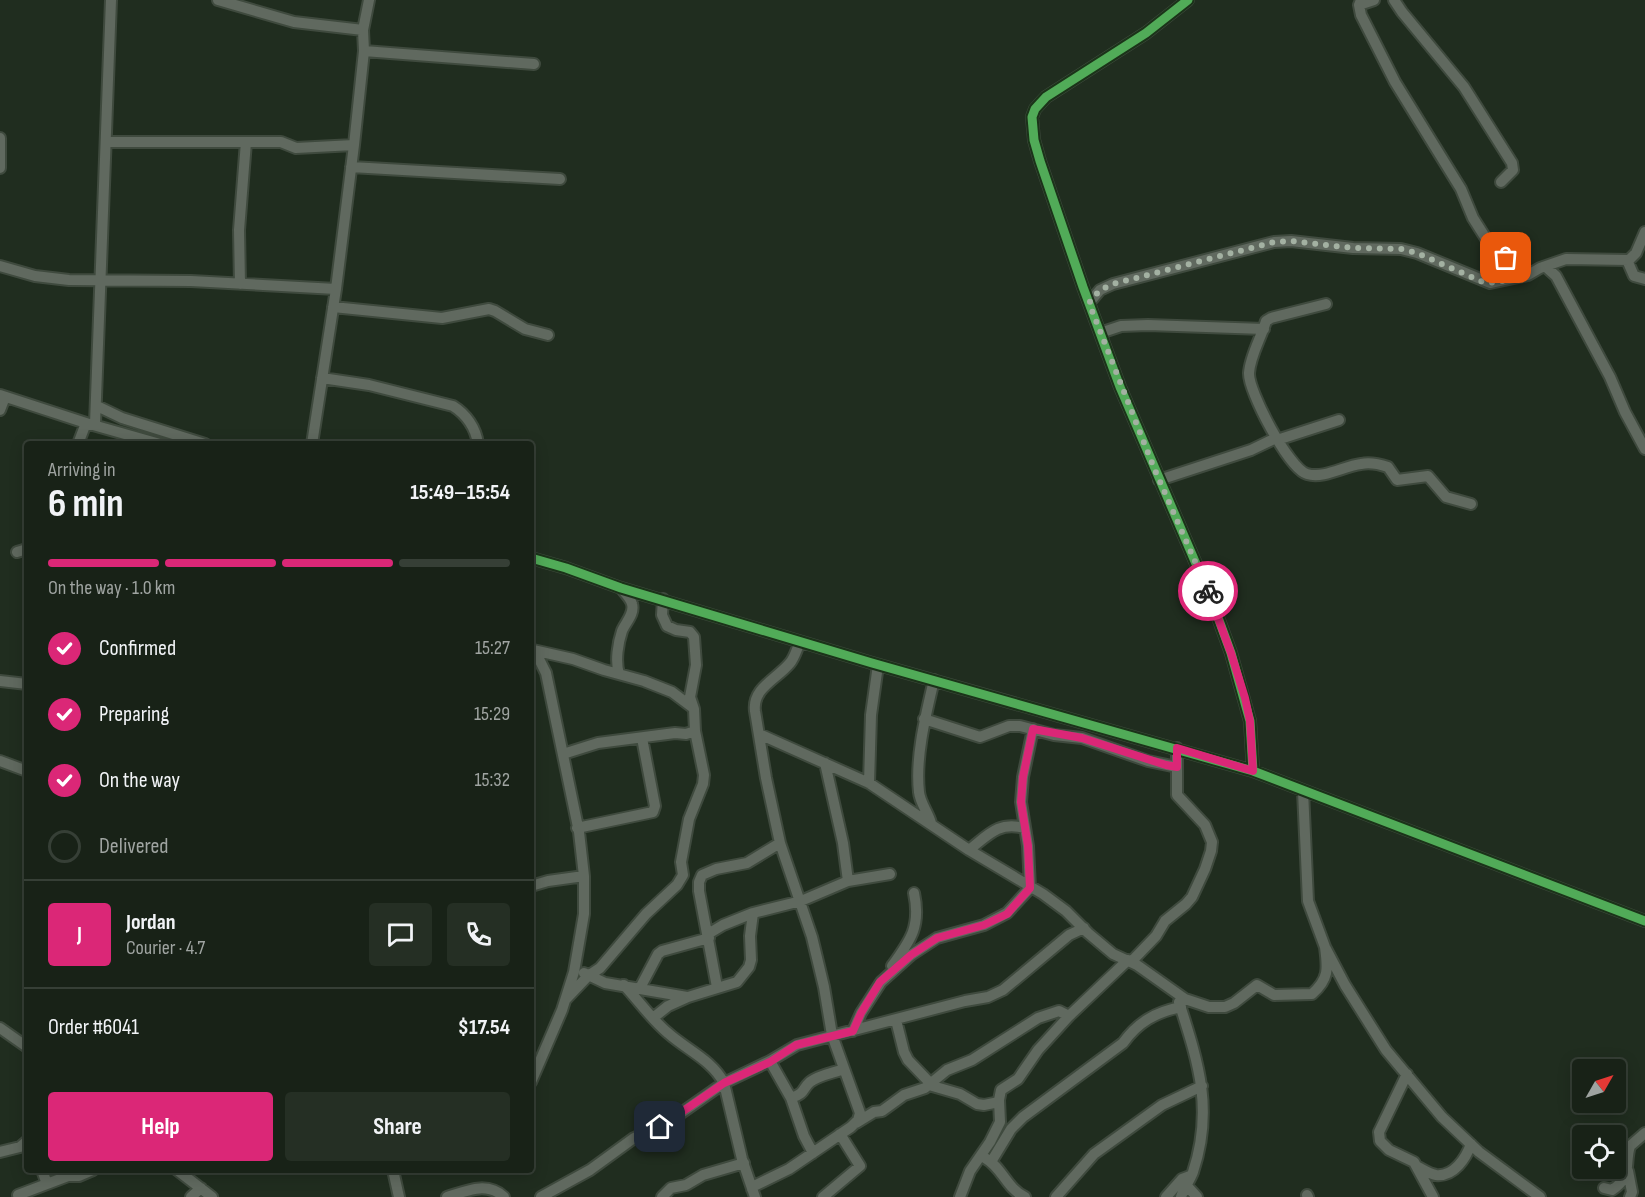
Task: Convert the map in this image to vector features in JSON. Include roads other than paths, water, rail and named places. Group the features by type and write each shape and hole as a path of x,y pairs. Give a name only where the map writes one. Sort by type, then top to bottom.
{"street":[{"path":"80,441 97,406 111,0"},
{"path":"218,0 294,22 363,30"},
{"path":"312,441 336,289 364,51 363,30 369,0"},
{"path":"1188,0 1125,48 1046,97 1035,109 1032,117 1034,140 1040,161 1100,333 1159,480 1212,601 1231,653 1250,721 1253,771"},
{"path":"1374,0 1360,3 1361,15 1395,82 1461,189 1473,218 1492,248 1508,260 1510,268 1506,279"},
{"path":"1394,0 1464,87 1512,163 1513,170 1501,182"},
{"path":"364,51 534,63"},
{"path":"0,138 0,168"},
{"path":"106,142 281,142 296,148 354,145"},
{"path":"240,284 239,230 246,142"},
{"path":"351,167 560,179"},
{"path":"1089,303 1100,290 1113,284 1274,242 1291,241 1353,248 1401,249 1417,253 1483,282 1498,283 1506,279 1528,275 1559,260 1573,258 1627,260 1636,253 1645,232"},
{"path":"1627,260 1635,276 1645,279"},
{"path":"0,266 35,276 100,282 191,281 336,289"},
{"path":"1546,267 1556,276 1610,377 1625,412 1645,449"},
{"path":"1326,304 1266,321 1250,365 1250,384 1277,439 1296,467 1308,474 1318,475 1362,464 1380,464 1388,466 1395,478 1400,480 1422,475 1428,476 1446,497 1471,504"},
{"path":"333,307 430,318 455,317 489,309 525,329 548,335"},
{"path":"1100,333 1121,326 1148,325 1264,329"},
{"path":"322,378 369,385 453,406 462,413 474,430 477,441"},
{"path":"0,410 2,396 150,441"},
{"path":"97,406 122,418 195,441"},
{"path":"1159,480 1339,420"},
{"path":"534,559 621,588 878,665 1253,771 1645,921"},
{"path":"619,674 617,665 622,633 633,608 621,588"},
{"path":"566,999 588,976 600,968 646,914 681,881 683,875 681,862 689,819 704,784 695,731 694,710 690,697 696,665 694,637 692,633 667,626 662,615 663,599"},
{"path":"801,642 791,662 768,682 755,699 759,734 780,843 801,901 824,987 832,1035 859,1107 860,1113 856,1123"},
{"path":"534,650 573,659 644,681 672,692 694,710"},
{"path":"534,652 543,663 546,673 577,828 584,876 584,914 574,972 566,999 534,1074"},
{"path":"869,783 872,715 878,665"},
{"path":"931,823 919,791 919,770 924,719 934,680"},
{"path":"0,681 24,684"},
{"path":"924,719 980,737 1009,726 1082,738 1148,761 1177,767"},
{"path":"880,982 927,943 984,925 1007,914 1030,888 1028,846 1021,790 1033,729"},
{"path":"563,754 592,745 695,731"},
{"path":"759,734 869,783 969,850 1043,894 1113,954 1129,961 1185,999 1209,1007 1225,1007 1234,1003 1257,985 1274,996 1312,994 1324,982 1327,963 1307,891 1303,791"},
{"path":"577,828 653,812 655,806 642,738"},
{"path":"960,1197 970,1172 1000,1122 1001,1090 1018,1079 1038,1050 1069,1016 1156,936 1165,921 1192,897 1211,851 1210,834 1205,825 1177,795 1177,748"},
{"path":"0,762 24,770"},
{"path":"825,763 843,843 848,881"},
{"path":"969,850 1000,827 1013,825 1024,828"},
{"path":"717,987 699,882 707,871 747,863 780,843"},
{"path":"640,988 658,954 662,951 708,936 728,922 753,913 801,901 848,881 890,874"},
{"path":"534,885 584,876"},
{"path":"853,1031 880,982 906,947 915,926 918,911 914,892"},
{"path":"653,1018 668,1006 688,997 737,982 749,967 752,954 750,936 753,913"},
{"path":"1069,914 1071,920 1069,935"},
{"path":"541,1197 590,1170 626,1143 667,1124 724,1083 770,1062 796,1045 998,993 1069,935 1084,928"},
{"path":"1324,947 1375,1035 1442,1117 1513,1179 1540,1197"},
{"path":"574,972 605,983 688,997"},
{"path":"624,985 667,1032 711,1065 724,1083 744,1164 754,1193"},
{"path":"1177,993 1202,1086 1203,1136 1192,1174 1181,1197"},
{"path":"991,1161 1011,1129 1023,1117 1123,1043 1135,1027 1156,1015 1181,1007"},
{"path":"754,1193 752,1187 789,1169 874,1112 882,1111 904,1095 918,1091 947,1070 972,1060 1038,1018 1059,1011 1069,1016"},
{"path":"896,1020 908,1060 930,1084 978,1104 999,1102"},
{"path":"0,1028 24,1045"},
{"path":"770,1062 791,1098 804,1136 813,1153"},
{"path":"791,1098 804,1092 813,1080 844,1069"},
{"path":"1407,1074 1379,1135 1383,1146 1435,1175 1451,1170 1467,1156 1471,1144"},
{"path":"1056,1197 1094,1154 1162,1106 1202,1086"},
{"path":"1630,1197 1632,1192 1628,1170 1630,1146 1645,1133"},
{"path":"823,1197 860,1166 840,1134"},
{"path":"0,1152 24,1145"},
{"path":"979,1158 991,1161 1012,1188 1025,1197"},
{"path":"662,1197 671,1188 686,1185 703,1175 744,1164"},
{"path":"1418,1167 1433,1197"},
{"path":"1604,1188 1614,1189 1621,1183 1628,1170"},
{"path":"43,1173 47,1184"},
{"path":"18,1195 83,1173"},
{"path":"181,1173 212,1197"},
{"path":"394,1173 399,1197"},
{"path":"1166,1197 1182,1179 1192,1174"},
{"path":"1186,1185 1197,1197"},
{"path":"191,1197 201,1188"},
{"path":"447,1197 476,1188 495,1191 504,1197"}]}
